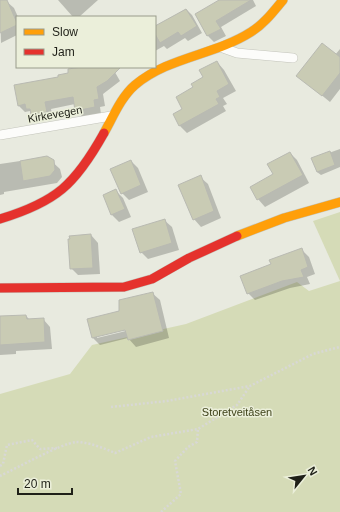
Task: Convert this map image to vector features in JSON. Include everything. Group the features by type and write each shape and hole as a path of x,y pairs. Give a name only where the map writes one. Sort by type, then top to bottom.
{"street":[{"path":"0,219 40,205 62,192 82,171 124,97 135,85 156,70 222,47 250,34 267,21 283,0"},
{"path":"0,288 124,287 142,283 158,277 187,260 218,245 286,216 309,208 340,202"}],"lane":[{"path":"222,47 237,53 293,58"},
{"name":"Kirkevegen","path":"0,135 114,116"}],"path":[{"path":"111,407 167,401 250,386 313,354 340,347"},
{"path":"0,476 76,442 97,446 114,453 151,437 198,429 237,405 250,386"},
{"path":"161,512 180,494 175,460 188,447 197,442 198,429"},
{"path":"0,466 3,464 7,445 32,440 40,449 60,448"}],"green space":[{"path":"340,212 340,281 313,221"},
{"name":"Storetveitåsen","path":"340,281 340,512 0,512 0,394 70,374 92,345 186,324 297,282 309,291"}],"building":[{"path":"0,0 7,0 16,21 16,25 0,33"},
{"path":"219,0 251,0 216,21 221,29 207,36 195,14"},
{"path":"186,9 197,26 181,36 178,32 160,43 156,36 156,25"},
{"path":"322,43 340,57 340,73 322,96 296,76"},
{"path":"217,61 229,84 217,91 220,97 216,99 219,104 179,126 173,114 182,109 176,97 193,87 191,84 203,77 199,70"},
{"path":"120,68 107,81 97,87 99,99 94,100 95,107 75,111 73,97 45,102 47,112 31,115 30,109 26,109 25,104 18,106 14,85 58,77 58,75 68,73 68,69"},
{"path":"330,151 335,165 317,172 311,158"},
{"path":"290,152 303,175 257,200 250,187 273,174 267,164"},
{"path":"47,156 54,160 55,170 50,176 23,181 20,161"},
{"path":"131,160 141,185 121,194 110,169"},
{"path":"201,175 214,211 193,220 178,185"},
{"path":"116,189 125,209 111,215 103,195"},
{"path":"165,219 172,243 140,253 132,229"},
{"path":"91,234 93,268 70,269 69,236"},
{"path":"302,248 308,267 301,270 304,277 282,281 247,294 240,276 271,264 269,260"},
{"path":"153,292 163,331 128,340 125,330 92,338 87,319 119,311 119,300"},
{"path":"26,315 27,319 44,318 45,342 0,345 0,316"}],"traffic: slow":[{"path":"104,133 121,101 135,85 162,68 237,40 251,32 264,22 283,0"},
{"path":"237,236 284,218 340,202"}],"traffic: jam":[{"path":"0,219 36,206 62,189 73,179 83,166 94,151 104,133"},
{"path":"0,288 124,287 152,279 189,258 237,236"}]}
